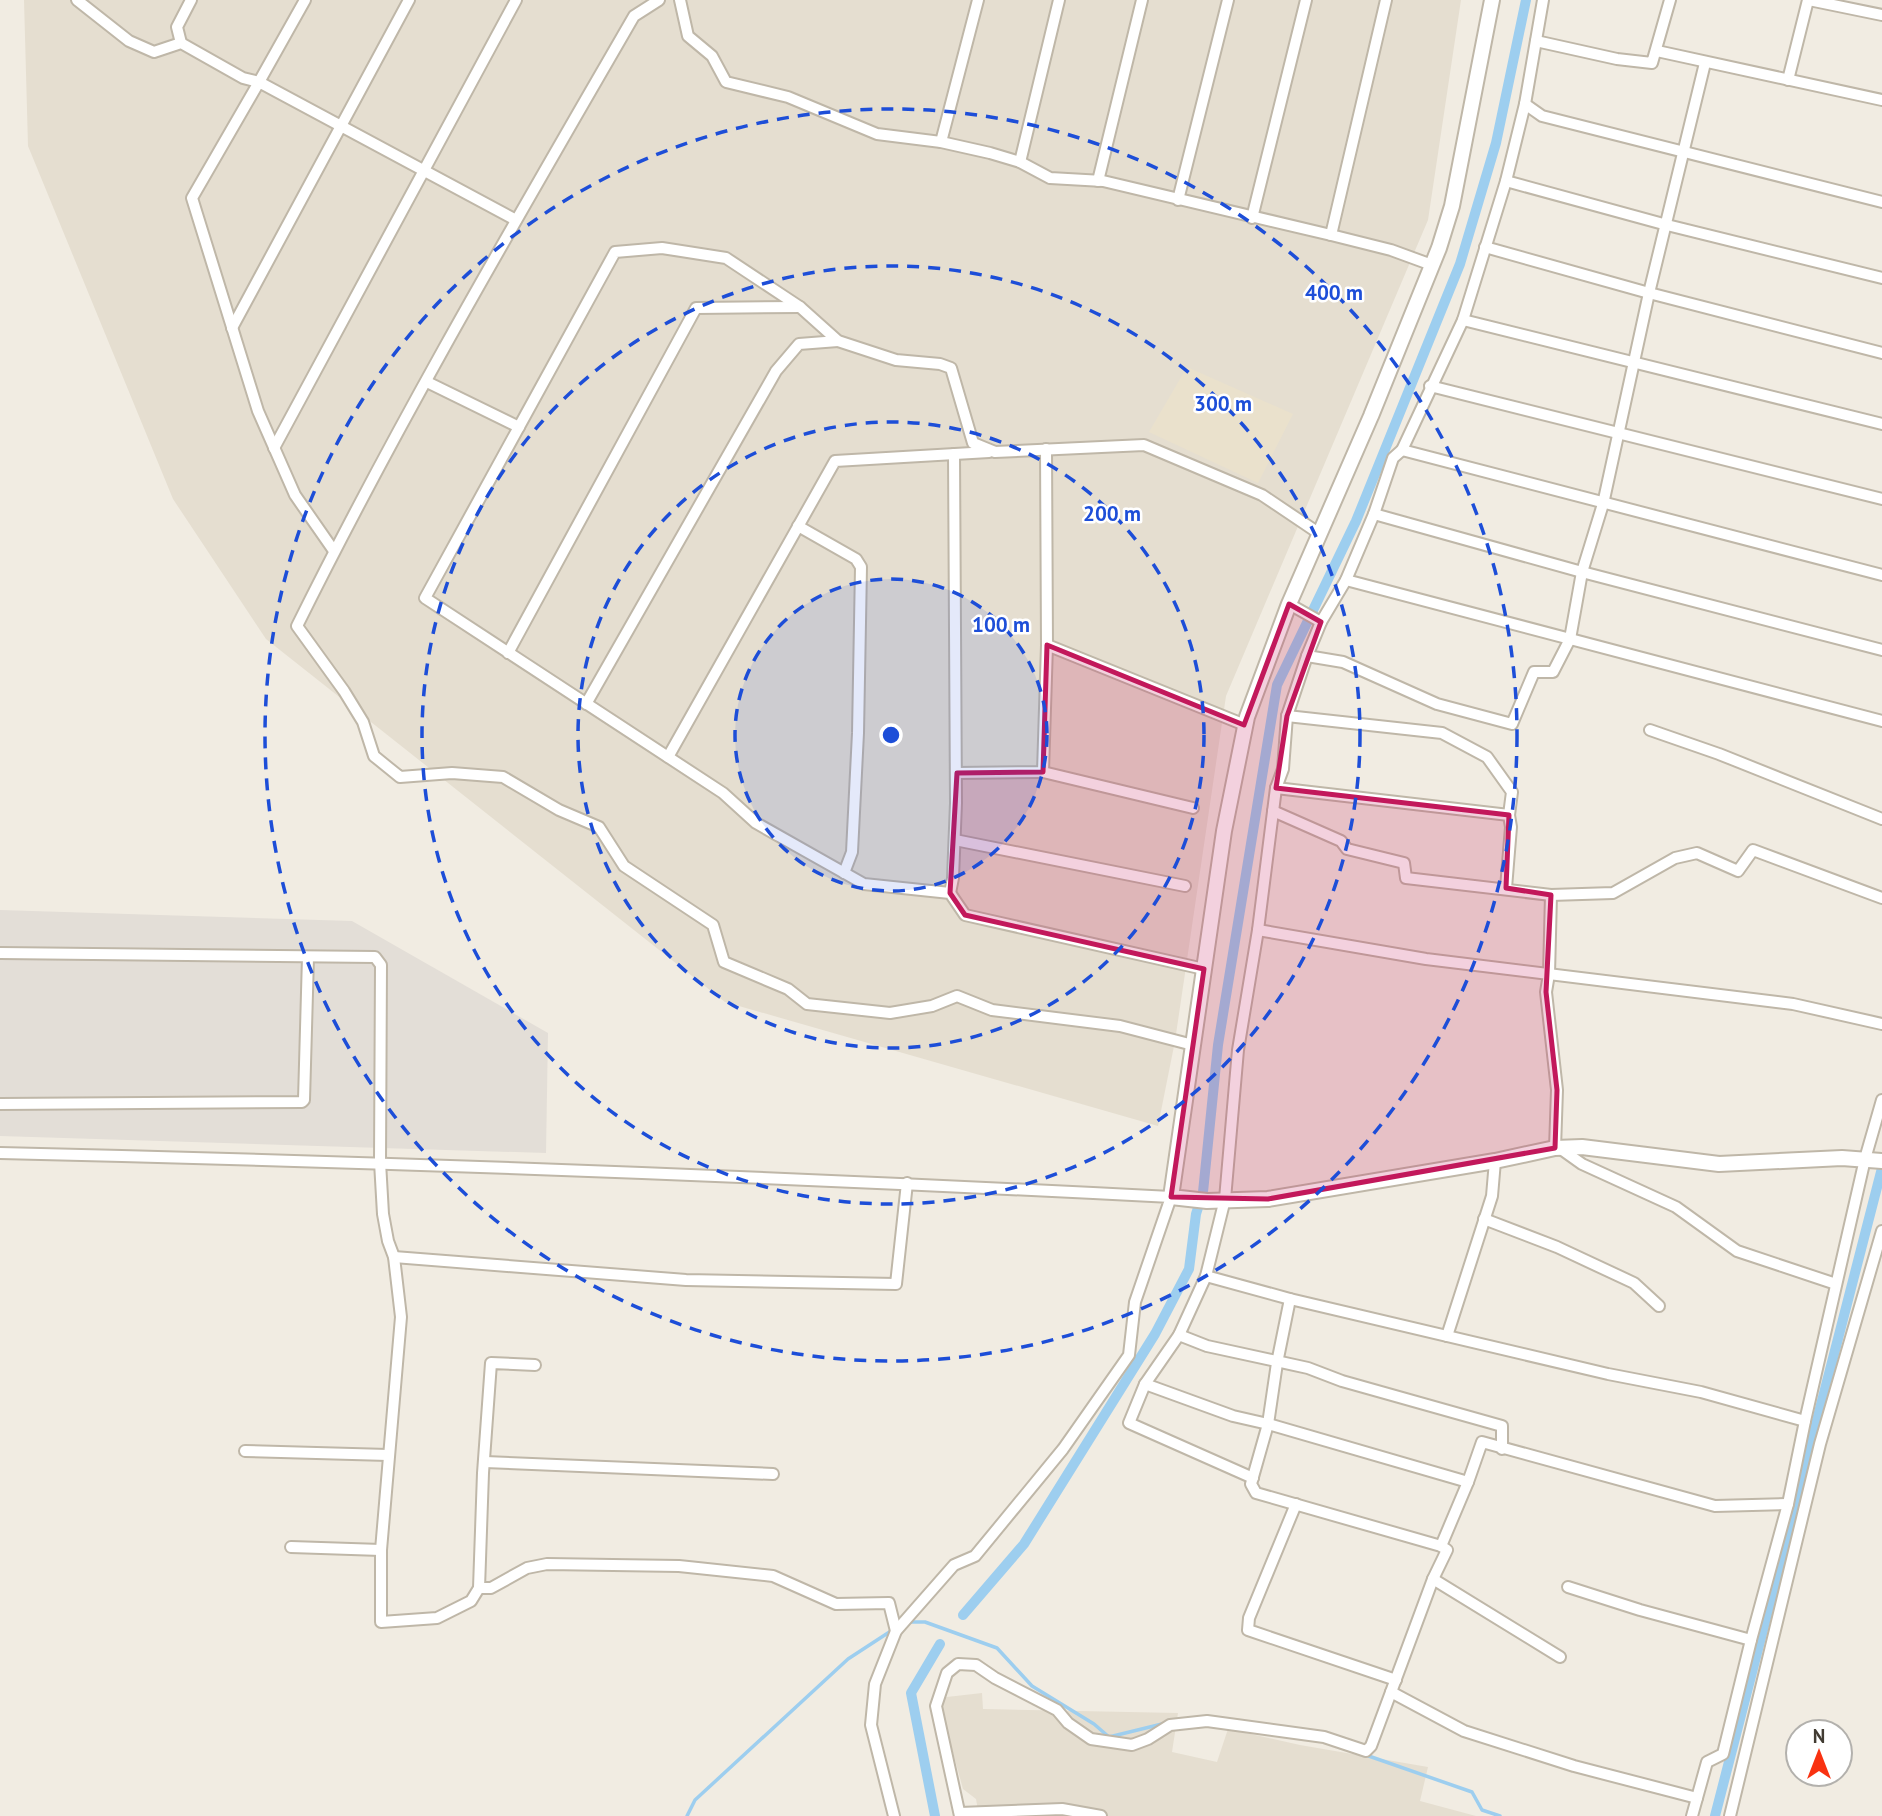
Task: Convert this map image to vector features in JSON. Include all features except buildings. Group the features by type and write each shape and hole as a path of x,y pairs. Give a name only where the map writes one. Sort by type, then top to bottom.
{"street":[{"path":"77,0 129,41 155,52 181,43"},
{"path":"191,0 177,27 181,43 516,220"},
{"path":"305,0 192,198 258,411 295,495 334,551"},
{"path":"232,328 409,0"},
{"path":"274,448 516,0"},
{"path":"659,0 634,16 516,220 334,551 297,626 363,722 374,755 400,777 452,773 503,777 559,810 599,827 624,866 713,925 724,961 788,989 807,1003 890,1013 932,1006 957,996 992,1010 1120,1026 1193,1045"},
{"path":"680,0 688,36 712,55 726,82 788,97 877,134 941,142 1020,162 1050,178 1098,181 1391,250 1432,265"},
{"path":"941,142 978,0"},
{"path":"1020,162 1059,0"},
{"path":"1098,181 1142,0"},
{"path":"1178,200 1228,0"},
{"path":"1252,218 1306,0"},
{"path":"1331,235 1386,0"},
{"path":"894,1816 871,1725 875,1684 896,1631 954,1565 975,1556 1063,1450 1129,1355 1135,1302 1177,1197 1193,1045 1224,831 1245,725 1289,604 1432,265 1452,206 1492,0"},
{"path":"1253,1478 1129,1423 1144,1384 1179,1335 1206,1276 1225,1199 1238,1050 1258,930 1276,788 1283,769 1287,716 1307,656 1321,622 1346,580 1374,514 1393,458 1402,450 1463,320 1506,181 1525,104 1543,0"},
{"path":"1536,41 1616,59 1652,63 1670,0"},
{"path":"1788,80 1808,0 1882,16"},
{"path":"1657,51 1882,100"},
{"path":"1307,656 1343,662 1437,704 1512,724 1534,672 1553,672 1570,639 1581,572 1602,504 1705,63"},
{"path":"1525,104 1542,116 1882,202"},
{"path":"1506,181 1667,225 1882,278"},
{"path":"1485,247 1882,353"},
{"path":"838,341 800,307 726,258 662,248 615,252 425,598 723,793 755,822 844,873 864,884 950,893"},
{"path":"508,653 696,308 800,307"},
{"path":"1463,320 1882,425"},
{"path":"586,704 776,371 799,344 838,341 896,360 940,364 951,368 974,443 995,452"},
{"path":"427,382 519,427"},
{"path":"1430,386 1882,499"},
{"path":"668,757 835,461 1144,446 1262,495 1320,534"},
{"path":"1043,772 1047,645 1046,449"},
{"path":"1402,450 1882,575"},
{"path":"954,454 957,773 950,893 965,915 1204,969"},
{"path":"1374,514 1581,572 1882,650"},
{"path":"798,526 856,559 861,567 858,733 852,852 844,873"},
{"path":"1346,580 1882,721"},
{"path":"1289,604 1321,622"},
{"path":"1047,645 1245,725"},
{"path":"1287,716 1442,733 1487,757 1512,792 1506,888"},
{"path":"1650,730 1882,819"},
{"path":"957,773 1043,772 1193,808"},
{"path":"1276,788 1509,815"},
{"path":"1273,811 1341,841 1348,849 1404,863 1406,878 1551,895 1612,893 1675,858 1697,853 1738,871 1754,850 1882,898"},
{"path":"955,840 1185,886"},
{"path":"1551,895 1546,992 1557,1090 1558,1148"},
{"path":"1258,930 1426,959 1793,1004 1882,1024"},
{"path":"0,953 374,957 381,965 380,1162 383,1214 394,1257 401,1317 381,1550 381,1622 437,1618 471,1601 479,1588 483,1473 491,1363 535,1365"},
{"path":"0,1104 302,1102 306,1079 308,957"},
{"path":"1692,1816 1707,1762 1723,1754 1788,1504 1836,1284 1872,1160 1882,1100"},
{"path":"0,1153 380,1162 907,1183 1177,1197 1206,1201 1268,1199 1558,1148 1582,1147 1720,1164 1872,1160"},
{"path":"1558,1148 1582,1164 1676,1207 1737,1251 1836,1284"},
{"path":"1447,1336 1492,1196 1495,1161"},
{"path":"394,1257 686,1280 896,1284 907,1183"},
{"path":"1484,1219 1556,1247 1633,1283 1659,1306"},
{"path":"1730,1816 1820,1444 1882,1231"},
{"path":"1206,1276 1290,1299 1608,1374 1701,1392 1805,1421"},
{"path":"1101,1816 1062,1808 960,1814 936,1706 947,1673 958,1664 976,1665 995,1678 1057,1710 1068,1723 1091,1739 1132,1745 1148,1739 1170,1725 1207,1721 1324,1737 1366,1751 1371,1746 1433,1579 1447,1550 1441,1546 1256,1493 1251,1484 1268,1424 1290,1299"},
{"path":"1179,1335 1207,1346 1308,1368 1342,1381 1502,1426 1502,1449"},
{"path":"1144,1384 1233,1416 1468,1482"},
{"path":"1441,1546 1482,1442 1715,1506 1788,1504"},
{"path":"246,1451 388,1455"},
{"path":"485,1462 773,1474"},
{"path":"1296,1504 1249,1618 1248,1630 1396,1680"},
{"path":"291,1547 381,1550"},
{"path":"479,1588 491,1588 527,1568 547,1564 679,1566 773,1576 836,1604 889,1602 896,1631"},
{"path":"1433,1579 1560,1657"},
{"path":"1567,1587 1751,1640"},
{"path":"1391,1692 1464,1731 1574,1766 1697,1798"}],"highlighted area":[{"path":"1289,604 1321,622 1287,716 1276,788 1509,815 1506,888 1551,895 1546,992 1557,1090 1555,1148 1268,1199 1171,1197 1204,969 965,915 950,893 957,773 1043,772 1047,645 1244,725"}],"shaded area":[{"path":"24,0 1461,0 1428,220 1226,696 1175,1041 1158,1126 725,1002 266,639 173,499 28,146"},
{"path":"1187,367 1293,414 1258,483 1149,432"},
{"path":"0,910 352,921 548,1033 546,1153 0,1136"},
{"path":"982,1693 983,1709 1178,1713 1172,1752 1217,1762 1228,1729 1300,1745 1428,1767 1420,1801 1476,1816 979,1816 976,1799 963,1789 938,1698"}],"waterway":[{"path":"963,1615 1024,1544 1155,1334 1189,1269 1196,1214 1203,1192 1218,1045 1277,685 1356,521 1460,264 1496,143 1526,0"},
{"path":"1715,1816 1882,1168"},
{"path":"907,1622 925,1622 997,1648 1032,1686 1094,1724 1109,1737 1162,1724"},
{"path":"687,1816 695,1800 848,1659 894,1629"},
{"path":"935,1816 911,1693 940,1644"},
{"path":"1363,1754 1472,1792 1482,1810 1500,1816"}]}
